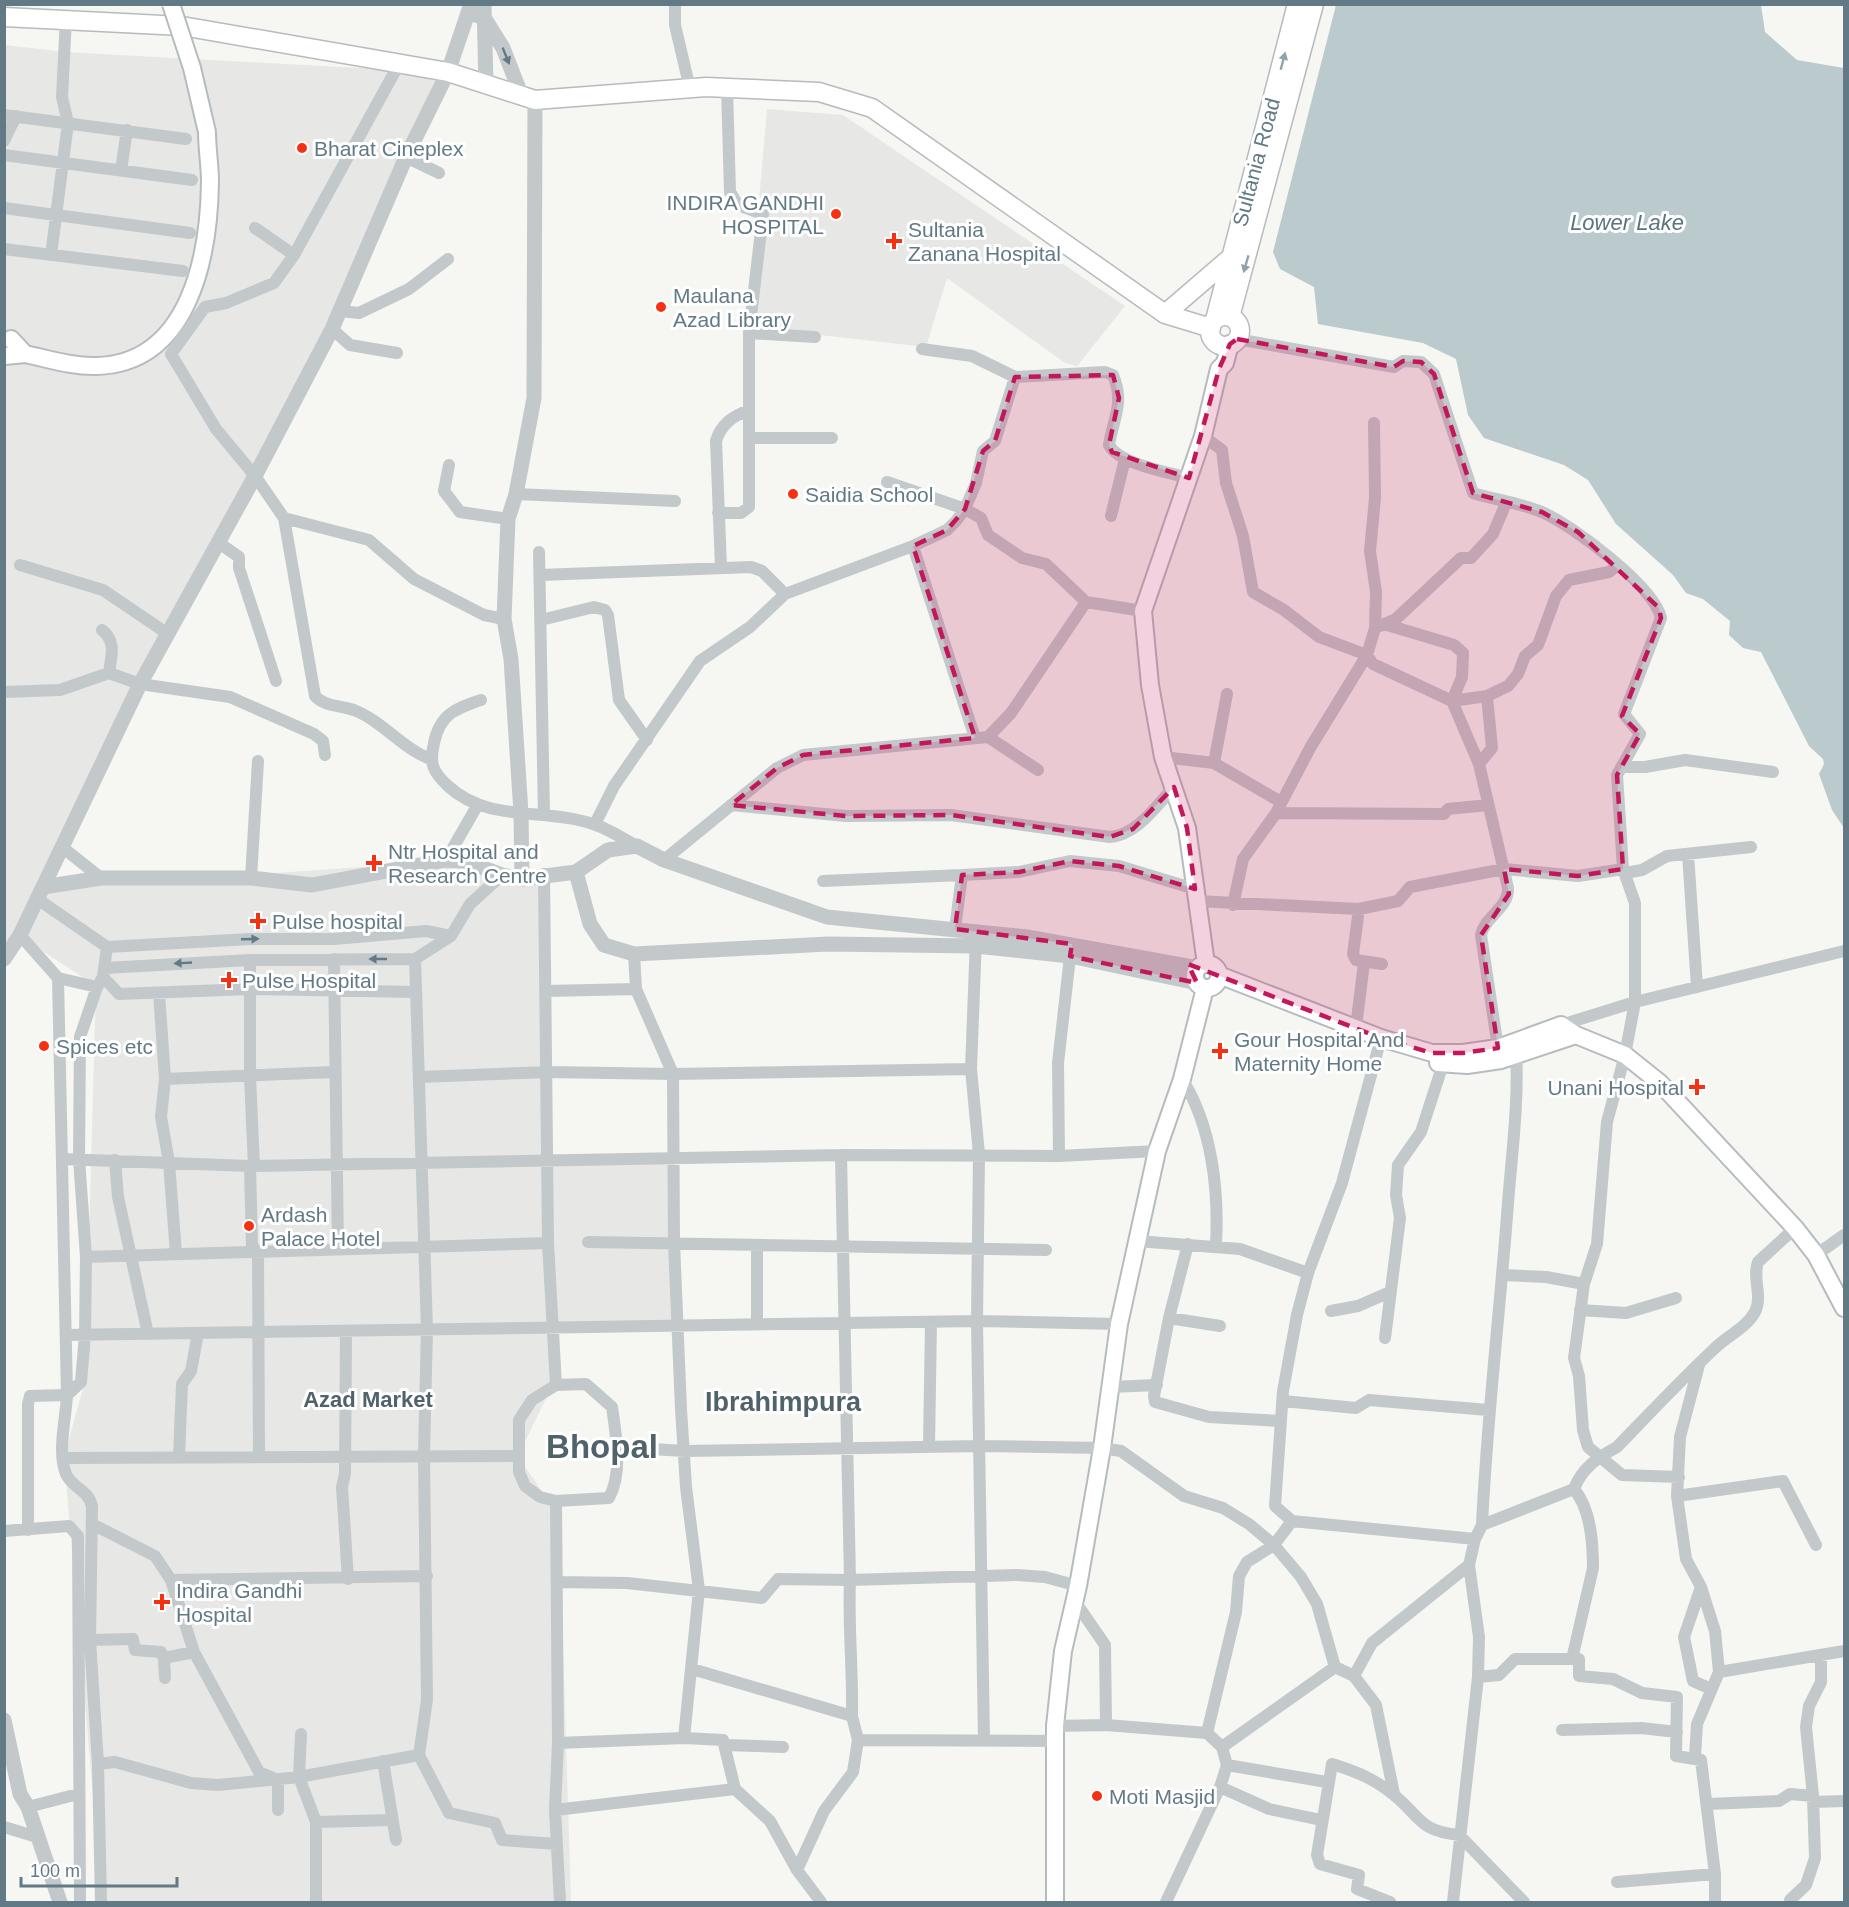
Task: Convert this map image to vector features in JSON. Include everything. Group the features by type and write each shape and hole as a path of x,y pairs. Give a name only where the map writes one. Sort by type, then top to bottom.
{"main road":[{"path":"5,356 25,354 79,365 100,366 123,361 143,353 175,328 188,301 201,260 209,207 207,132 192,68 171,4"},
{"name":"Sultania Road","path":"1223,332 1229,259 1297,4"},
{"name":"Sultania Road","path":"1223,332 1314,4"},
{"path":"4,17 66,18 182,26 448,72 528,98 690,88 819,92 872,108 1165,314 1223,332 1225,363 1219,369 1203,436 1143,611 1150,684 1163,757 1187,828 1206,977 1182,1079 1157,1151 1119,1324 1101,1448 1076,1593 1063,1651 1055,1733 1055,1902"},
{"path":"1165,314 1229,259"},
{"path":"8,335 25,354"},
{"path":"5,356 10,350 8,335"},
{"path":"1206,977 1356,1027 1379,1042 1432,1053 1463,1053 1516,1048 1561,1025 1576,1035 1625,1055 1660,1083 1795,1228 1816,1255 1845,1308"},
{"path":"1206,977 1443,1064 1467,1065 1516,1048 1576,1035"}],"street":[{"path":"675,4 675,25 690,88"},
{"path":"4,959 20,935 140,684 219,543 332,329 406,157 448,72 470,8 484,12 528,98 534,398 516,494 508,519 504,619 511,659 521,813 522,879"},
{"path":"484,12 486,86"},
{"path":"51,255 68,123 62,98 66,18"},
{"path":"399,64 294,255 274,283 226,303 205,307 171,354 216,429 255,476 284,518 315,696 321,702 356,711 418,754 430,759"},
{"path":"718,513 741,513 747,511 749,507 749,333 763,214 738,205 730,192 727,88"},
{"path":"4,141 10,116 186,139"},
{"path":"121,170 127,130"},
{"path":"4,155 192,180"},
{"path":"406,157 440,173"},
{"path":"4,208 190,233"},
{"path":"255,228 294,255"},
{"path":"4,249 183,271"},
{"path":"339,311 359,314 409,289 448,259"},
{"path":"332,329 350,345 397,353"},
{"path":"1223,332 1394,368 1402,361 1421,362 1434,374 1473,493 1542,512 1578,532 1617,566 1659,608 1661,618 1624,714 1624,718 1640,734 1617,775 1624,871 1635,903 1635,1002 1625,1055 1607,1122 1597,1244 1584,1284 1574,1358 1579,1376 1583,1430 1588,1447 1614,1471 1622,1475 1679,1478"},
{"path":"749,333 815,337"},
{"path":"922,349 972,356 1015,377 1105,372 1113,375 1119,398 1118,413 1109,445 1112,452 1125,459 1189,478"},
{"path":"596,825 614,786 700,661 750,627 785,594 912,546 947,530 965,509 976,483 983,451 995,441 1015,377"},
{"path":"721,567 715,454 720,429 736,415 749,410"},
{"path":"1233,905 1243,859 1278,807 1310,747 1367,655 1379,626 1370,551 1376,498 1374,423"},
{"path":"1203,436 1222,450 1226,483 1243,536 1253,592 1284,610 1319,637 1367,655 1373,664 1452,700 1487,696 1508,686 1518,674 1525,656 1538,645 1556,596 1569,580 1609,572 1617,566"},
{"path":"749,438 832,438"},
{"path":"1111,516 1125,459"},
{"path":"449,465 444,491 460,512 508,519"},
{"path":"887,482 965,509 981,518 988,535 1022,558 1046,564 1086,602 1143,611"},
{"path":"516,494 675,501"},
{"path":"1379,626 1396,619 1461,558 1471,558 1493,534 1506,503"},
{"path":"284,518 369,540 414,579 484,615 504,619"},
{"path":"219,543 239,557 239,568 276,681"},
{"path":"912,546 975,738"},
{"path":"539,552 544,815"},
{"path":"20,565 103,590 168,634"},
{"path":"540,575 751,567 762,571 785,594"},
{"path":"988,737 1011,712 1086,602"},
{"path":"541,620 594,607 605,609 608,615 619,700 647,740"},
{"path":"1379,626 1454,645 1463,653 1462,677 1452,700 1479,764 1509,894 1482,928 1481,934 1498,1048"},
{"path":"102,630 110,637 113,644 110,673"},
{"path":"4,692 60,690 110,673 140,684 230,697 314,735 323,741 325,755"},
{"path":"1214,763 1227,694"},
{"path":"1479,764 1492,748 1487,696"},
{"path":"480,700 451,710 436,732 430,759 434,773 453,791 477,806 596,825 664,860 827,917 977,931 1206,977"},
{"path":"664,860 777,768 803,755 988,737 1038,770"},
{"path":"1163,757 1214,763 1278,807 1444,814 1448,809 1488,805"},
{"path":"1621,767 1645,767 1685,760 1773,772"},
{"path":"251,878 258,761"},
{"path":"731,805 846,816 959,815 1110,837 1123,836 1134,829 1174,788"},
{"path":"446,860 477,806"},
{"path":"39,892 101,878 251,878 312,885 446,860 465,861 502,875 522,879 544,874 576,872 608,850 637,846"},
{"path":"62,847 101,878"},
{"path":"823,881 1019,872 1070,861 1119,866 1195,895 1233,905 1359,909 1398,901 1410,887 1504,869 1578,876 1642,870 1667,856 1751,847"},
{"path":"1688,854 1696,987"},
{"path":"576,872 590,924 604,945 634,954 828,944 1071,950"},
{"path":"544,874 548,1072 548,1243 556,1385"},
{"path":"58,978 102,978 250,960 415,959 451,936 470,904 502,875"},
{"path":"955,930 962,875"},
{"path":"39,892 107,947 250,939 334,939 426,931 451,936"},
{"path":"1359,909 1353,954 1356,960 1364,963 1382,964"},
{"path":"908,947 910,925"},
{"path":"977,931 971,1069 979,1154 978,1321 984,1740"},
{"path":"20,935 58,978 67,1395 63,1458 67,1476 90,1497 92,1524 90,1640 98,1764 101,1902"},
{"path":"28,1530 28,1404 30,1396 67,1395 81,1382 85,1335 86,1257 79,1159 80,1037 102,978 107,947"},
{"path":"1059,1156 1058,1063 1071,950"},
{"path":"1561,1025 1635,1002 1845,951"},
{"path":"634,954 636,989 673,1074 674,1244 686,1487 699,1590 684,1738"},
{"path":"334,959 338,1249"},
{"path":"415,959 426,1329 424,1455 428,1700 419,1755 449,1812 495,1823 502,1840 557,1844"},
{"path":"250,960 252,1246 258,1251"},
{"path":"1356,1027 1364,963"},
{"path":"102,978 119,994 250,989 417,992"},
{"path":"546,991 636,989"},
{"path":"159,993 165,1079 161,1117 169,1162 176,1254"},
{"path":"1379,1042 1342,1183 1308,1273 1297,1315 1283,1401 1275,1506 1292,1521 1475,1539"},
{"path":"1453,1902 1478,1677 1479,1636 1469,1565 1475,1539 1482,1525 1488,1410 1503,1275 1516,1093 1516,1048"},
{"path":"1385,1338 1400,1218 1396,1195 1398,1165 1420,1132 1443,1064"},
{"path":"420,1077 548,1072 673,1074 971,1069"},
{"path":"165,1079 334,1072"},
{"path":"1182,1079 1195,1098 1213,1171 1218,1218 1216,1245"},
{"path":"62,1159 252,1166 675,1157 979,1154 1059,1156 1157,1151"},
{"path":"797,1870 824,1811 853,1772 858,1740 852,1716 853,1668 848,1628 850,1580 841,1155"},
{"path":"115,1160 118,1197 129,1256 148,1334"},
{"path":"1572,1659 1593,1568 1588,1520 1574,1489 1580,1474 1600,1456 1617,1447 1716,1347 1750,1321 1757,1309 1755,1270 1758,1262 1795,1228"},
{"path":"1816,1255 1845,1235"},
{"path":"1137,1241 1240,1248 1308,1273"},
{"path":"588,1242 1046,1250"},
{"path":"86,1257 548,1243"},
{"path":"1188,1244 1169,1318 1154,1396 1158,1404 1209,1417 1281,1421"},
{"path":"757,1245 757,1324"},
{"path":"258,1251 259,1456"},
{"path":"1503,1275 1546,1277 1584,1284"},
{"path":"1331,1311 1358,1305 1390,1292"},
{"path":"1580,1310 1626,1313 1676,1298"},
{"path":"1169,1318 1221,1326"},
{"path":"66,1335 978,1321 1119,1324"},
{"path":"929,1447 931,1322"},
{"path":"346,1331 345,1456 342,1487 348,1579"},
{"path":"179,1456 182,1384 191,1371 198,1333"},
{"path":"1695,1757 1697,1724 1719,1672 1715,1631 1701,1587 1686,1559 1677,1496 1680,1437 1699,1365"},
{"path":"586,1384 612,1407 617,1447 613,1491 609,1498 556,1501 540,1497 525,1486 519,1472 519,1420 532,1400 556,1385 586,1384"},
{"path":"1110,1388 1157,1385"},
{"path":"1283,1401 1356,1408 1369,1400 1488,1410"},
{"path":"617,1447 685,1451 980,1446 1101,1448 1122,1451 1184,1496 1223,1508 1249,1524 1274,1545 1301,1577 1317,1604 1335,1667 1354,1676 1376,1705 1394,1794"},
{"path":"63,1458 518,1456"},
{"path":"1677,1496 1783,1481 1816,1545"},
{"path":"1482,1525 1574,1489"},
{"path":"556,1501 558,1743 555,1810 560,1902"},
{"path":"1207,1734 1236,1612 1239,1576 1247,1562 1274,1545 1292,1521"},
{"path":"92,1524 155,1556 171,1580 194,1652 259,1772 278,1780"},
{"path":"4,1531 69,1526 78,1536 80,1902"},
{"path":"1354,1676 1372,1643 1469,1565"},
{"path":"171,1580 427,1576"},
{"path":"557,1582 627,1583 762,1598 778,1579 850,1580 1035,1576 1076,1593 1105,1645 1106,1725"},
{"path":"1701,1587 1684,1637 1693,1682 1711,1689"},
{"path":"90,1640 133,1639 135,1650 161,1652 164,1658 165,1678"},
{"path":"1719,1672 1845,1651"},
{"path":"164,1658 194,1652"},
{"path":"1790,1900 1806,1885 1815,1857 1813,1799 1806,1727 1809,1706 1821,1682 1821,1656"},
{"path":"1478,1677 1499,1675 1515,1659 1578,1659 1579,1676 1613,1679 1642,1693 1677,1697 1676,1756 1695,1757 1701,1760 1715,1874 1715,1902"},
{"path":"1222,1747 1335,1667"},
{"path":"692,1670 852,1716"},
{"path":"858,1740 984,1740 1106,1725 1207,1734 1222,1747 1227,1764 1220,1787 1166,1902"},
{"path":"5,1727 20,1794 28,1807 60,1902"},
{"path":"1562,1730 1641,1728 1677,1732"},
{"path":"301,1734 299,1777 316,1822 316,1902"},
{"path":"558,1743 684,1738 723,1740 735,1789 770,1821 797,1870 821,1902"},
{"path":"724,1745 783,1747"},
{"path":"98,1764 115,1762 191,1783 218,1785 299,1777 419,1755"},
{"path":"383,1761 396,1840"},
{"path":"1227,1764 1327,1782"},
{"path":"1390,1902 1358,1889 1359,1875 1320,1864 1317,1855 1321,1820 1332,1764 1363,1774 1394,1794 1425,1826 1441,1833 1459,1835 1524,1902"},
{"path":"278,1780 278,1810"},
{"path":"1220,1787 1269,1809 1321,1820"},
{"path":"555,1810 735,1789"},
{"path":"28,1807 78,1794"},
{"path":"1707,1803 1779,1801 1790,1794 1813,1799 1845,1801"},
{"path":"316,1822 392,1820"},
{"path":"4,1827 37,1837"},
{"path":"1617,1882 1715,1874"}],"highlighted area":[{"path":"1237,339 1394,367 1403,361 1421,362 1434,374 1473,493 1542,512 1578,532 1659,608 1661,618 1622,716 1640,734 1617,775 1623,869 1578,876 1504,869 1509,894 1481,935 1498,1048 1463,1053 1432,1053 1381,1038 1188,964 1197,983 1070,956 1072,944 955,929 962,875 1019,872 1070,861 1119,866 1195,889 1187,828 1174,787 1133,829 1110,837 951,815 846,816 731,805 777,768 803,755 975,738 913,546 947,530 965,509 983,451 995,441 1015,377 1113,375 1119,398 1109,445 1112,452 1189,478 1219,369 1230,344"}],"shaded area":[{"name":"Azad Market","path":"5,45 65,52 451,73 44,889 447,861 544,874 548,1154 675,1159 677,1326 550,1328 553,1384 518,1456 559,1517 571,1902 102,1902 64,1457 85,1381 96,986 21,937 5,956"},
{"name":"Sultania Zanana Hospital","path":"767,109 843,115 1125,306 1077,366 1065,363 947,278 926,347 748,327"}],"water":[{"name":"Lower Lake","path":"1336,5 1761,5 1765,32 1797,60 1844,68 1844,828 1832,810 1819,774 1824,764 1823,759 1809,746 1761,652 1743,648 1729,635 1730,621 1703,599 1686,593 1673,575 1616,524 1588,480 1564,465 1484,438 1468,415 1456,359 1423,343 1318,324 1314,287 1280,269 1273,252"}],"place":[{"name":"Bharat Cineplex","path":"302,148"},
{"name":"INDIRA GANDHI HOSPITAL","path":"836,214"},
{"name":"Sultania Zanana Hospital","path":"894,241"},
{"name":"Maulana Azad Library","path":"661,307"},
{"name":"Saidia School","path":"793,494"},
{"name":"Ntr Hospital and Research Centre","path":"374,863"},
{"name":"Pulse hospital","path":"258,921"},
{"name":"Pulse Hospital","path":"229,980"},
{"name":"Spices etc","path":"44,1046"},
{"name":"Gour Hospital And Maternity Home","path":"1220,1051"},
{"name":"Unani Hospital","path":"1697,1087"},
{"name":"Ardash Palace Hotel","path":"249,1226"},
{"name":"Indira Gandhi Hospital","path":"162,1602"},
{"name":"Moti Masjid","path":"1097,1796"}],"district":[{"name":"Azad Market","path":"368,1399"},
{"name":"Ibrahimpura","path":"783,1402"},
{"name":"Bhopal","path":"602,1446"}]}
